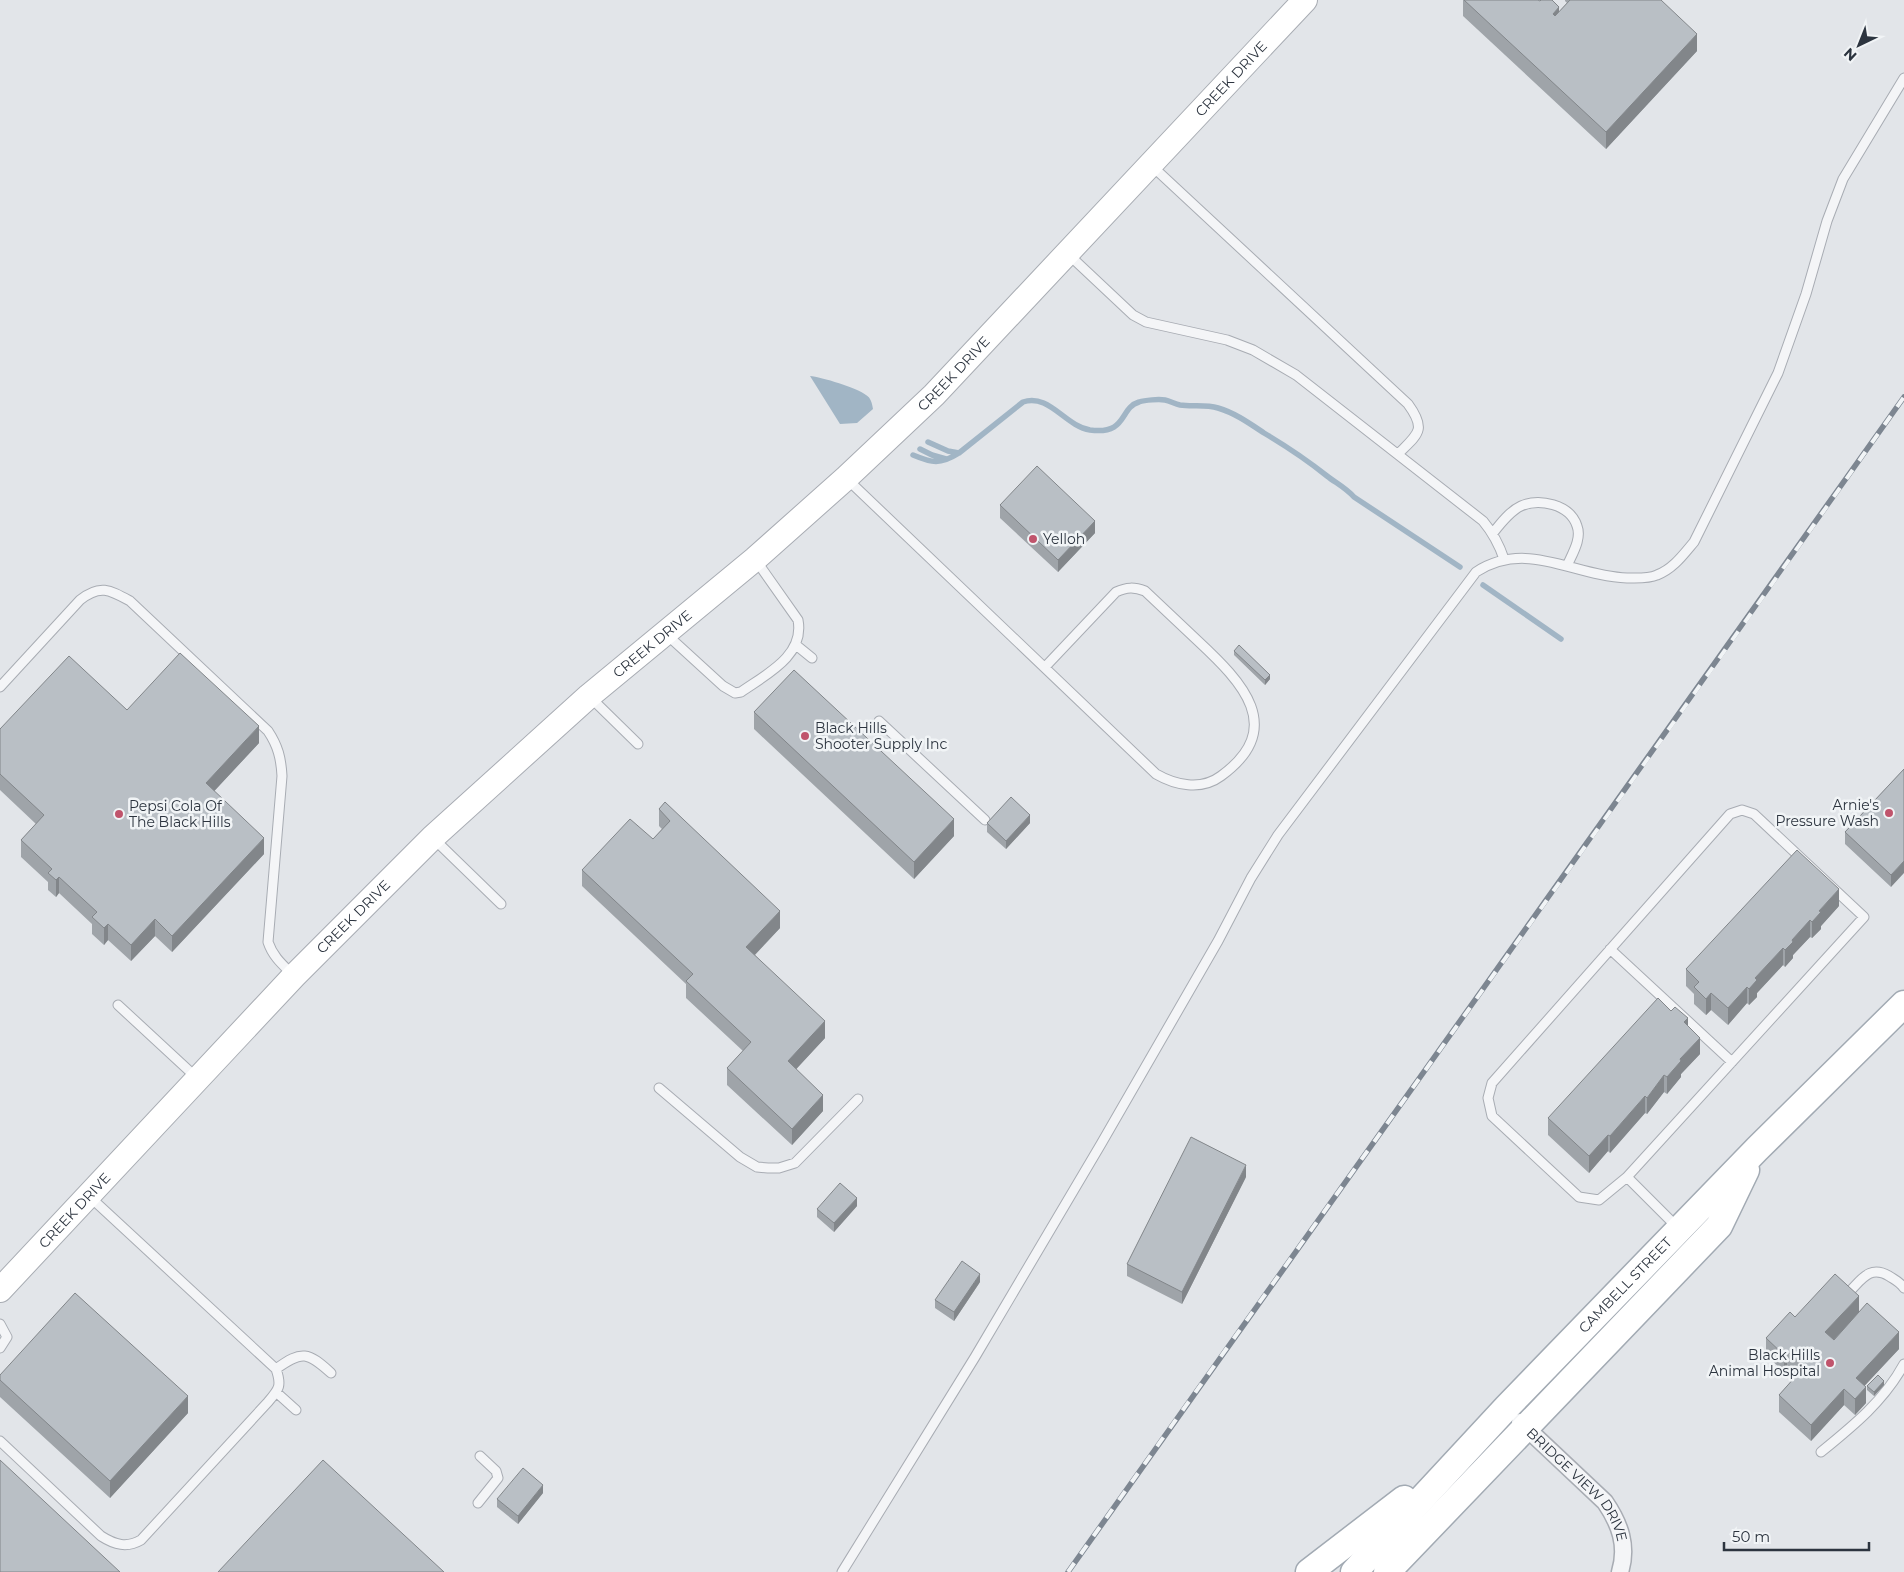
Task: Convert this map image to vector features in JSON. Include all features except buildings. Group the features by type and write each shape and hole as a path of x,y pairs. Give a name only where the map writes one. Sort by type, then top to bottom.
{"main road":[{"name":"CAMBELL STREET","path":"1354,1572 1464,1452 1756,1149 1904,1004"},
{"path":"1387,1572 1719,1226 1756,1149"},
{"path":"1309,1572 1464,1452"}],"street":[{"name":"CREEK DRIVE","path":"0,1290 294,976 432,838 589,696 755,559 846,478 934,395 1305,0"},
{"name":"BRIDGE VIEW DRIVE","path":"1506,1408 1592,1487 1615,1516 1622,1534 1623,1551 1620,1572"}],"lane":[{"path":"842,1572 975,1356 1096,1152 1218,941 1251,878 1278,835 1476,572 1488,564 1519,557 1613,577 1638,578 1656,576 1680,559 1694,542 1778,373 1806,294 1827,221 1843,179 1904,78"},
{"path":"1150,164 1408,404 1417,417 1420,426 1416,436 1398,454"},
{"path":"1067,253 1133,315 1146,322 1227,340 1253,350 1296,375 1483,521 1500,546 1504,559"},
{"path":"846,478 1156,774 1168,781 1183,785 1202,784 1218,778 1233,766 1243,755 1251,740 1255,724 1247,696 1238,681 1223,664 1145,591 1137,588 1126,588 1116,592 1045,667"},
{"path":"1492,532 1520,506 1546,503 1560,507 1573,518 1578,526 1577,541 1567,566"},
{"path":"665,633 723,686 736,693 741,692 782,663 796,645 800,629 798,620 755,559"},
{"path":"0,687 80,600 90,592 102,589 115,592 130,601 268,731 276,743 281,756 282,776 268,942 275,956 294,976"},
{"path":"796,645 812,658"},
{"path":"589,696 638,744"},
{"path":"879,721 985,820"},
{"path":"1742,810 1754,814 1864,917 1628,1177 1599,1200 1579,1197 1492,1116 1488,1098 1492,1083 1610,950 1730,814 1742,810"},
{"path":"432,838 501,904"},
{"path":"1610,950 1732,1062"},
{"path":"118,1005 198,1079"},
{"path":"659,1088 740,1157 757,1167 768,1168 779,1168 795,1163 858,1099"},
{"path":"1628,1177 1679,1229"},
{"path":"0,1441 101,1536 121,1546 133,1545 142,1540 276,1392 280,1382 276,1369 89,1195"},
{"path":"1850,1291 1868,1273 1881,1272 1901,1283 1904,1288"},
{"path":"0,1324 7,1337 0,1348"},
{"path":"276,1369 290,1359 303,1354 315,1358 331,1372"},
{"path":"1821,1452 1875,1405 1896,1378 1904,1364"},
{"path":"276,1392 296,1410"},
{"path":"478,1502 498,1478 496,1471 480,1456"}],"water":[{"path":"810,376 839,383 862,392 870,399 873,409 857,423 840,424"}],"waterway":[{"path":"913,455 936,462 946,460 959,453 1023,402 1032,400 1049,406 1073,423 1090,430 1111,429 1117,425 1133,405 1142,401 1167,400 1180,405 1213,407 1236,415 1288,448 1354,497 1460,567"},
{"path":"928,442 948,451 959,453"},
{"path":"920,449 946,459"},
{"path":"1483,585 1561,639"}],"railway":[{"path":"1068,1572 1904,397"}],"place":[{"name":"Yelloh","path":"1033,539"},
{"name":"Black Hills Shooter Supply Inc","path":"805,736"},
{"name":"Arnie's Pressure Wash","path":"1889,813"},
{"name":"Pepsi Cola Of The Black Hills","path":"119,814"},
{"name":"Black Hills Animal Hospital","path":"1830,1363"}]}
